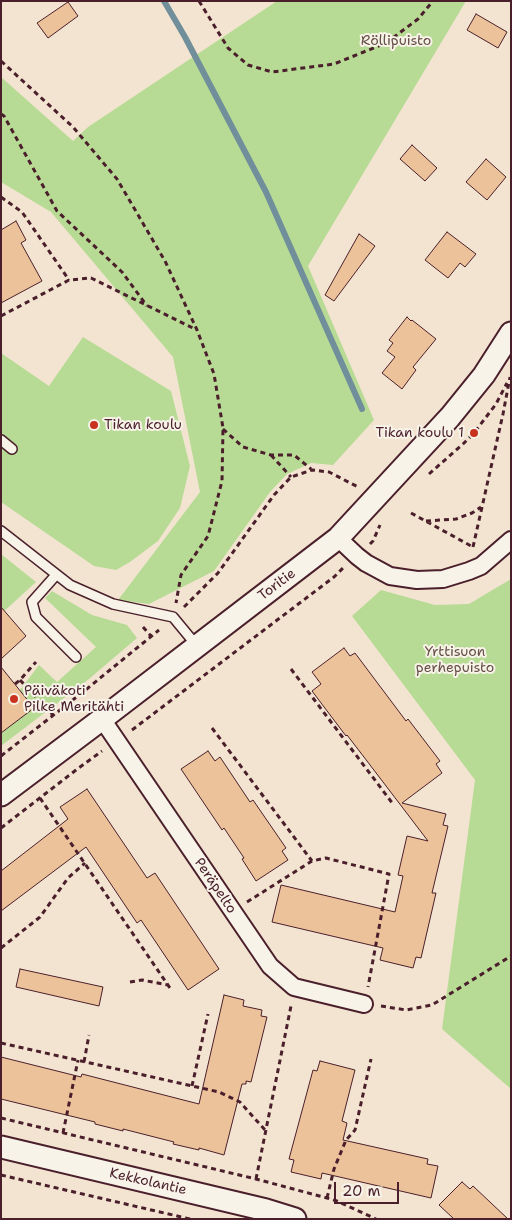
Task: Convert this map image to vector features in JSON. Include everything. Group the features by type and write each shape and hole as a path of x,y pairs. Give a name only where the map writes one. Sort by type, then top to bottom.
{"street":[{"name":"Toritie","path":"1,795 338,538 450,417 484,376 511,333"},
{"path":"338,538 366,563 390,576 417,580 443,579 481,566 511,540"},
{"name":"Peräpelto","path":"102,719 270,966 294,987 364,1004"},
{"name":"Kekkolantie","path":"1,1147 265,1214 295,1219"}],"lane":[{"path":"1,440 12,449"},
{"path":"1,531 70,585 113,604 173,617 197,646"},
{"path":"56,574 32,602 36,617 76,657"}],"path":[{"path":"199,1 228,48 248,65 272,72 334,64 386,43 418,19 433,1"},
{"path":"1,61 73,127 117,179 165,261 214,374 223,428 222,481 208,536 181,575 173,617"},
{"path":"1,114 4,116 57,210 122,272 147,306"},
{"path":"1,197 22,212 69,280"},
{"path":"1,316 69,280 91,278 196,330"},
{"path":"425,478 474,433 496,404 510,376 473,547 481,566"},
{"path":"223,428 244,447 271,454 294,455 312,470"},
{"path":"271,454 291,478"},
{"path":"1,756 83,692 173,617 218,573 274,495 291,478 312,470 329,472 362,489"},
{"path":"425,521 456,519 482,507"},
{"path":"411,513 473,547"},
{"path":"1,828 334,577 373,541 381,525"},
{"path":"15,684 36,662"},
{"path":"291,669 393,804"},
{"path":"20,680 53,715"},
{"path":"212,728 312,861"},
{"path":"40,798 172,991"},
{"path":"232,911 312,861 326,858 389,874 364,1004 406,1010 432,1005 511,956"},
{"path":"1,948 40,917 68,878 85,863"},
{"path":"130,982 142,980 169,985"},
{"path":"256,1179 294,987"},
{"path":"192,1086 208,1014"},
{"path":"84,1062 90,1035"},
{"path":"1,1043 219,1092 240,1102 265,1130"},
{"path":"327,1198 334,1169 346,1140 355,1130 371,1059"},
{"path":"63,1133 78,1060"},
{"path":"1,1118 256,1179 327,1198 376,1219"},
{"path":"1,1175 190,1219"}],"green space":[{"name":"Röllipuisto","path":"277,1 466,1 308,266 374,420 333,465 311,463 287,474 270,492 214,571 149,604 118,600 200,492 173,357 51,212 1,182 1,77 73,141 88,127"},
{"path":"83,337 171,391 190,466 180,508 158,541 116,570 94,566 1,502 1,353 49,386"},
{"path":"1,554 36,582 1,614"},
{"name":"Yrttisuon perhepuisto","path":"511,579 511,1089 442,1029 475,780 352,616 381,590 435,605 469,604"},
{"path":"52,591 92,615 127,625 137,638 89,679 1,746 1,733 34,708 20,690 39,665 57,682 96,647 45,598"}],"building":[{"path":"68,2 78,16 48,38 37,23"},
{"path":"476,14 507,32 498,48 467,30"},
{"path":"412,145 437,168 425,181 400,159"},
{"path":"486,159 506,177 487,200 466,182"},
{"path":"16,221 26,240 21,243 42,281 1,303 1,230"},
{"path":"447,232 476,254 465,267 460,263 448,278 425,260"},
{"path":"359,234 375,246 334,301 325,295"},
{"path":"407,317 436,339 413,367 416,370 402,389 382,373 395,357 387,351 393,343 389,340"},
{"path":"1,607 26,636 1,659"},
{"path":"344,648 350,656 355,653 406,721 408,719 440,761 436,764 442,773 402,803 446,814 443,825 448,826 432,893 436,893 421,958 416,957 413,968 380,960 383,948 272,922 281,885 395,912 403,876 398,875 407,836 428,841 312,691 321,684 312,672"},
{"name":"Päiväkoti Pilke Meritähti","path":"1,667 34,708 1,733"},
{"path":"208,751 215,761 220,757 250,802 253,800 286,848 282,851 288,860 256,881 242,859 244,858 224,828 222,830 181,769"},
{"path":"87,789 147,878 155,873 219,969 188,990 141,920 137,923 86,847 1,911 1,871 68,819 60,807"},
{"path":"20,969 103,987 99,1006 16,987"},
{"path":"224,995 244,1000 243,1006 262,1010 261,1016 267,1017 251,1082 246,1081 246,1084 242,1084 224,1155 199,1148 199,1150 173,1144 174,1142 123,1129 123,1131 95,1124 95,1122 1,1099 1,1057 81,1077 82,1074 199,1104"},
{"path":"320,1061 355,1070 342,1121 347,1123 343,1140 428,1159 427,1164 438,1166 431,1198 322,1173 321,1179 291,1172 294,1160 289,1159 313,1070 317,1071"},
{"path":"462,1182 470,1189 473,1186 508,1219 454,1219 439,1205"}],"waterway":[{"path":"164,1 185,37 266,192 362,409"}],"place":[{"name":"Tikan koulu","path":"94,425"},
{"name":"Tikan koulu 1","path":"474,433"},
{"name":"Päiväkoti Pilke Meritähti","path":"14,699"}]}
